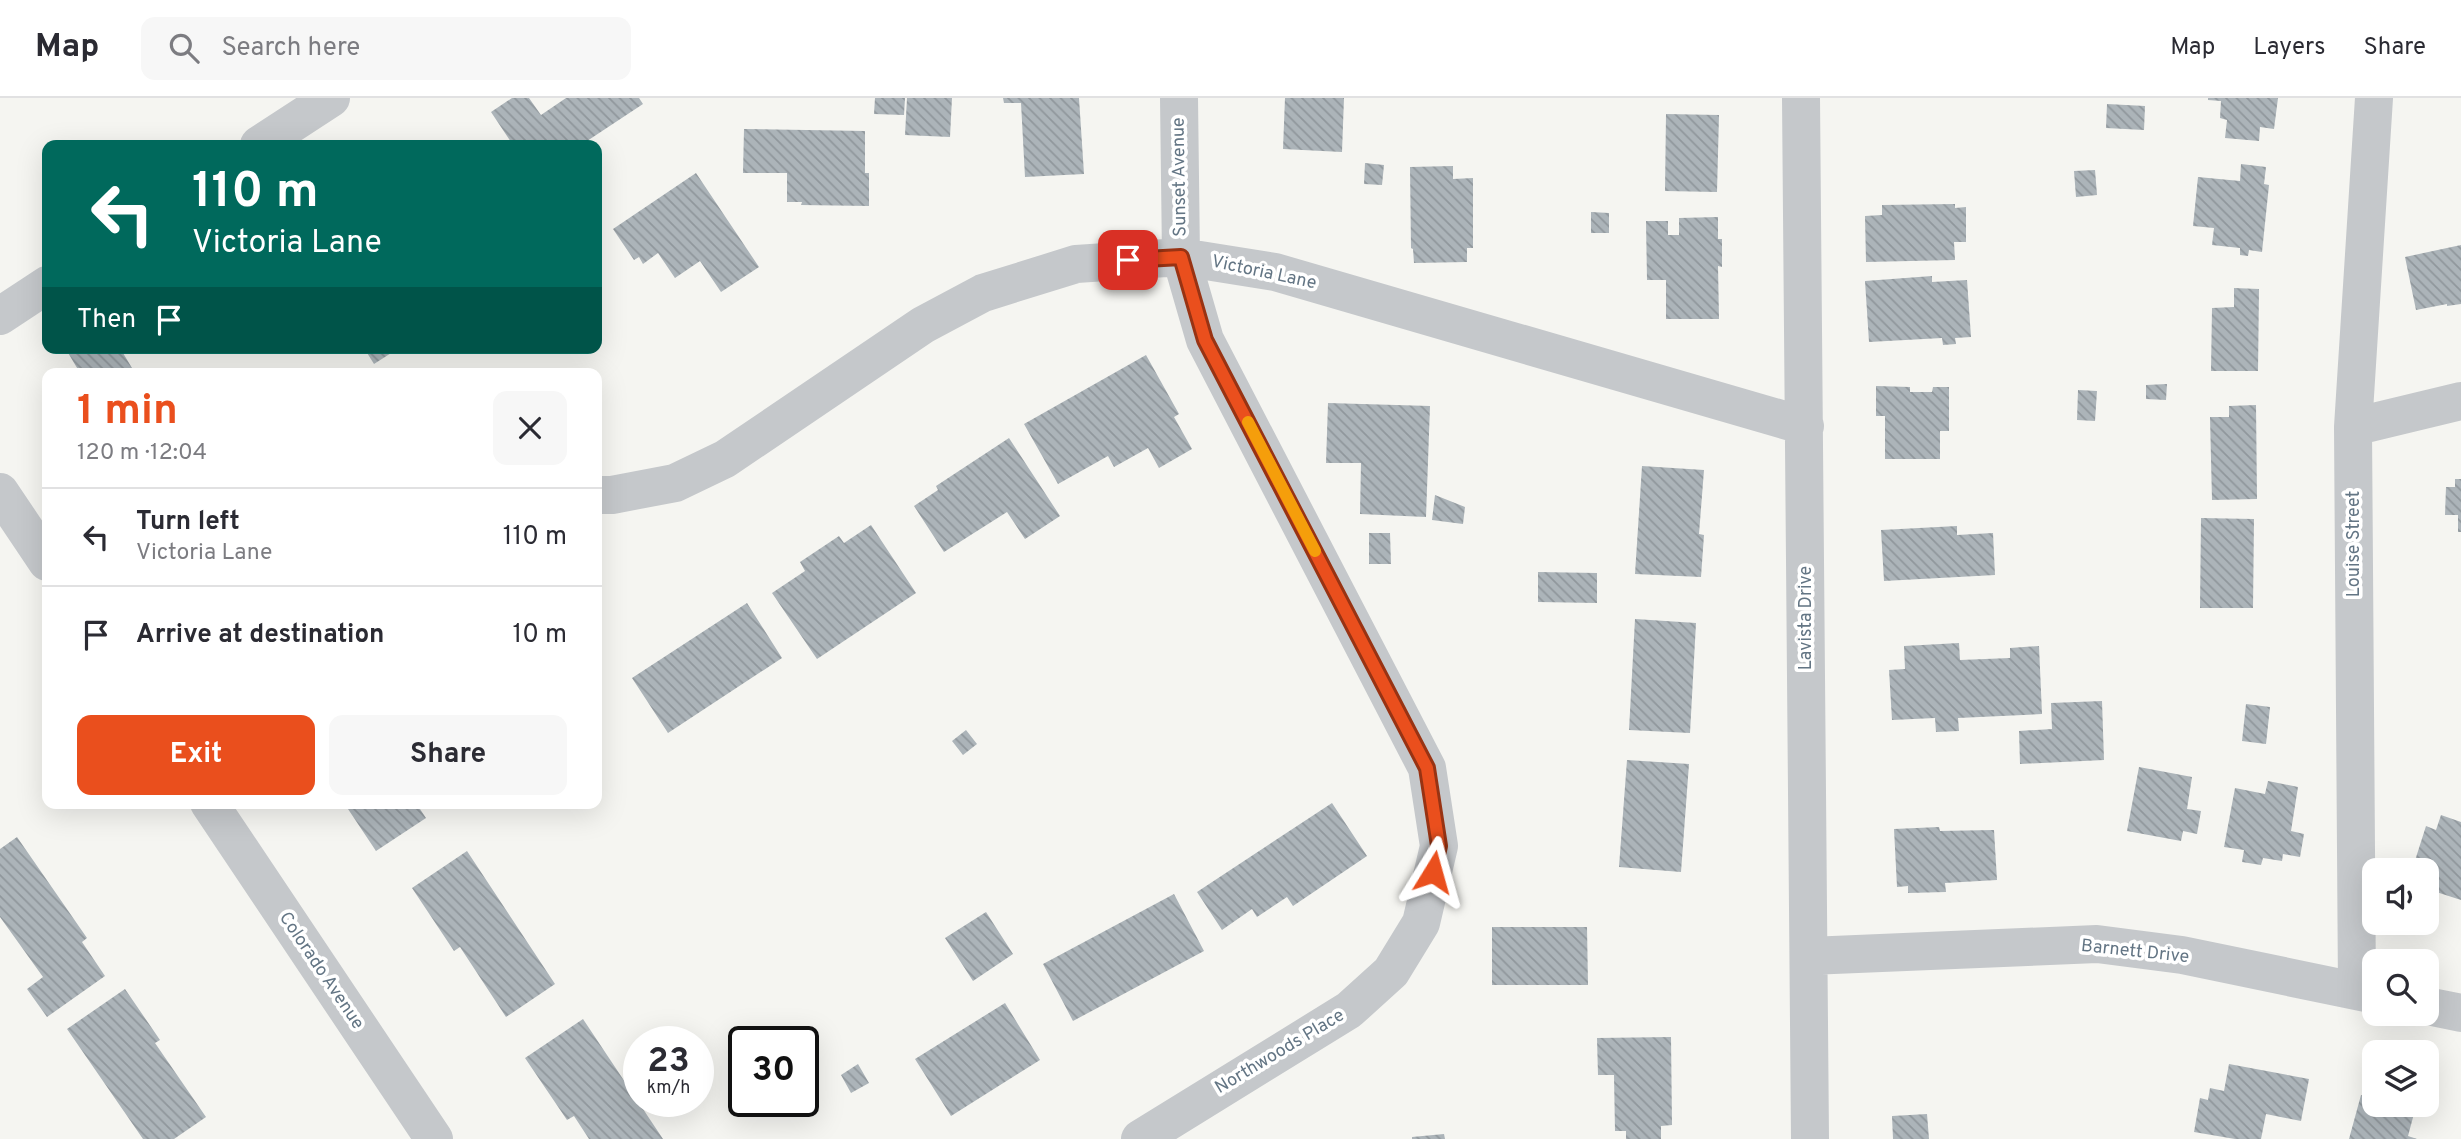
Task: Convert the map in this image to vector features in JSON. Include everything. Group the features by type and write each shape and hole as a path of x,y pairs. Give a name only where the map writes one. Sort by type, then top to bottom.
{"street":[{"path":"267,140 331,98"},
{"name":"Sunset Avenue","path":"1179,98 1181,257"},
{"name":"Lavista Drive","path":"1801,98 1810,1139"},
{"name":"Louise Street","path":"2365,949 2353,427 2374,98"},
{"name":"Victoria Lane","path":"602,495 675,483 725,459 923,325 983,293 1076,264 1181,257 1275,272 1805,426"},
{"name":"Northwoods Place","path":"1140,1139 1349,1010 1391,972 1421,923 1439,846 1427,768 1205,340 1181,257"},
{"path":"0,316 42,288"},
{"path":"2353,427 2461,401"},
{"path":"0,492 42,555"},
{"name":"Colorado Avenue","path":"213,809 434,1139"},
{"name":"Barnett Drive","path":"1809,956 2097,944 2182,954 2362,992"},
{"path":"2439,1008 2461,1013"}],"building":[{"path":"512,98 529,98 541,115 566,98 639,98 643,104 589,140 510,140 491,112"},
{"path":"875,98 905,98 904,115 874,114"},
{"path":"907,98 952,98 950,137 905,135"},
{"path":"1003,98 1079,98 1084,174 1025,177 1021,103 1004,103"},
{"path":"1285,98 1344,98 1342,152 1283,149"},
{"path":"2208,98 2278,98 2274,129 2260,127 2259,141 2225,138 2227,120 2220,118 2221,101"},
{"path":"2107,104 2145,106 2144,130 2106,128"},
{"path":"1666,114 1719,115 1717,192 1665,191"},
{"path":"744,129 865,131 865,173 869,173 869,206 801,205 802,202 787,202 787,173 743,173"},
{"path":"1365,163 1384,165 1382,185 1364,184"},
{"path":"2241,164 2266,167 2264,184 2269,185 2262,252 2249,250 2248,256 2240,255 2240,248 2212,245 2214,228 2193,226 2198,177 2240,181"},
{"path":"1453,166 1453,179 1473,178 1473,248 1467,248 1467,262 1414,263 1411,248 1410,167"},
{"path":"2095,170 2097,195 2076,197 2074,171"},
{"path":"696,173 759,267 721,292 700,261 675,278 658,253 643,264 639,257 634,260 613,229"},
{"path":"1955,204 1955,208 1966,207 1966,242 1954,242 1955,260 1866,262 1865,216 1882,215 1882,205"},
{"path":"1591,212 1609,213 1609,233 1591,233"},
{"path":"1718,217 1718,239 1722,239 1722,267 1718,266 1719,319 1666,319 1666,280 1647,280 1646,221 1668,221 1668,235 1679,235 1679,218"},
{"path":"2461,245 2461,304 2416,310 2405,257"},
{"path":"1932,276 1932,282 1967,280 1971,337 1955,338 1956,344 1943,345 1942,338 1869,342 1865,281"},
{"path":"2234,288 2259,289 2258,371 2211,371 2212,308 2234,307"},
{"path":"69,354 124,354 132,368 77,368"},
{"path":"368,354 390,354 374,364"},
{"path":"1146,355 1179,414 1174,417 1192,449 1159,468 1148,448 1114,467 1108,456 1058,484 1024,424"},
{"path":"2167,384 2166,400 2146,399 2146,385"},
{"path":"1876,386 1910,387 1910,392 1932,392 1933,387 1949,387 1949,431 1940,431 1940,459 1885,459 1885,416 1876,416"},
{"path":"2078,390 2097,391 2095,421 2077,420"},
{"path":"1328,403 1430,406 1426,517 1360,514 1361,463 1326,463"},
{"path":"2256,405 2257,499 2212,500 2210,417 2229,417 2229,406"},
{"path":"1009,438 1060,516 1025,539 1007,512 944,552 914,506 938,490 936,486"},
{"path":"1642,466 1704,470 1699,534 1704,535 1701,577 1635,574"},
{"path":"2455,479 2461,479 2461,532 2458,532 2458,515 2445,515 2446,487 2455,487"},
{"path":"1435,495 1465,507 1463,524 1432,520"},
{"path":"2201,518 2254,519 2253,608 2200,608"},
{"path":"871,525 916,593 817,659 772,593 805,571 800,562 839,536 844,543"},
{"path":"1957,526 1957,535 1993,533 1995,575 1884,581 1881,530"},
{"path":"1369,533 1390,533 1391,564 1369,564"},
{"path":"1538,572 1597,573 1597,603 1538,602"},
{"path":"747,603 782,658 668,733 632,678"},
{"path":"1635,619 1696,623 1690,733 1629,730"},
{"path":"1959,643 1960,660 2010,658 2010,648 2039,646 2042,714 1958,718 1959,731 1936,732 1935,718 1892,720 1889,670 1905,669 1904,646"},
{"path":"2102,701 2104,760 2020,764 2019,731 2052,729 2051,703"},
{"path":"2246,704 2270,707 2266,744 2242,741"},
{"path":"966,730 977,744 963,755 952,741"},
{"path":"1627,760 1689,764 1681,872 1619,867"},
{"path":"2139,767 2192,777 2187,809 2201,811 2197,834 2183,831 2181,841 2127,831"},
{"path":"2268,781 2298,787 2291,831 2304,834 2300,857 2283,854 2282,861 2263,858 2261,865 2242,862 2244,850 2224,847 2235,788 2265,794"},
{"path":"1332,803 1367,856 1293,906 1287,897 1257,917 1252,909 1222,930 1197,892"},
{"path":"348,809 420,809 426,818 376,851"},
{"path":"2441,815 2461,822 2461,900 2439,893 2439,858 2416,858 2426,826 2436,830"},
{"path":"1939,827 1940,831 1994,830 1997,880 1945,883 1946,892 1908,893 1908,886 1897,887 1894,829"},
{"path":"17,837 87,938 82,942 105,976 47,1017 27,989 43,977 0,917 0,849"},
{"path":"467,851 555,984 506,1017 460,947 454,951 412,888"},
{"path":"1174,894 1204,951 1073,1021 1043,964"},
{"path":"986,912 1013,954 973,981 945,938"},
{"path":"1492,927 1587,927 1588,985 1492,985"},
{"path":"125,989 160,1040 155,1043 206,1117 174,1139 143,1139 67,1029"},
{"path":"1005,1003 1040,1060 951,1116 915,1059"},
{"path":"583,1019 623,1079 623,1117 648,1117 663,1139 589,1139 574,1116 567,1120 525,1058"},
{"path":"1671,1037 1672,1125 1661,1126 1661,1139 1626,1139 1626,1131 1615,1131 1614,1075 1598,1075 1597,1038"},
{"path":"858,1064 869,1083 851,1093 841,1075"},
{"path":"2229,1064 2309,1079 2301,1121 2266,1114 2261,1139 2235,1139 2194,1132 2200,1098 2208,1100 2210,1088 2224,1091"},
{"path":"2361,1095 2362,1117 2413,1117 2408,1136 2417,1139 2349,1139"},
{"path":"1927,1114 1929,1139 1893,1139 1892,1116"},
{"path":"1444,1134 1445,1139 1412,1139 1412,1137"}],"slow traffic":[{"path":"1248,422 1315,551"}],"route":[{"path":"1128,260 1181,257 1205,340 1427,768 1439,846 1433,872"}]}
